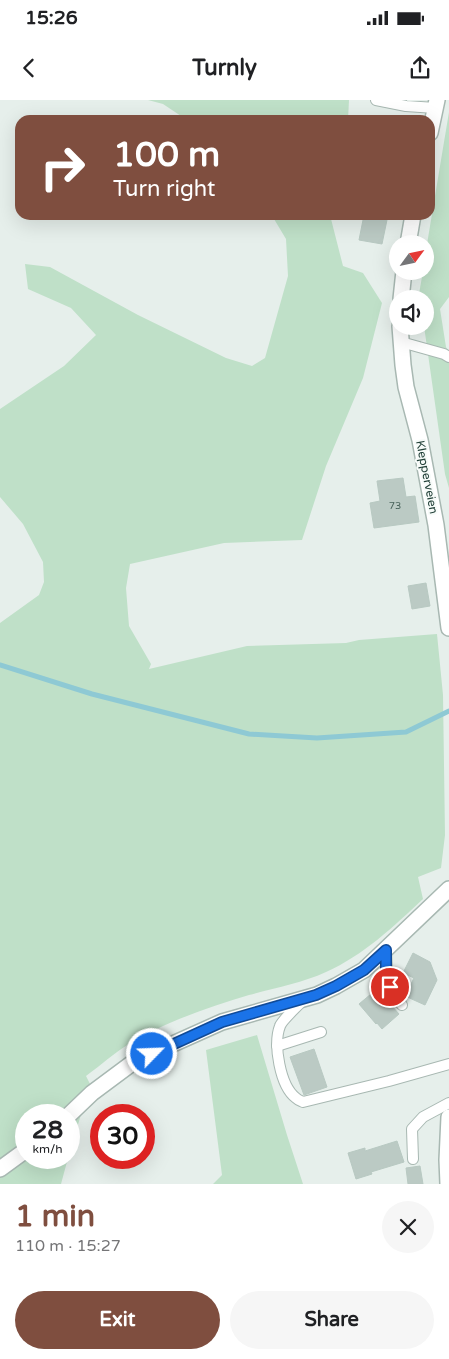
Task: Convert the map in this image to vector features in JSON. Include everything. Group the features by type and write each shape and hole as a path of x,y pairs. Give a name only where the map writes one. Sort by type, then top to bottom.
{"street":[{"path":"410,235 412,220"},
{"name":"Klepperveien","path":"401,335 406,387 420,440 436,524 449,628"},
{"path":"80,1105 136,1061 222,1022 304,999 336,986 364,970 449,888"},
{"path":"448,1184 449,1116"},
{"path":"0,1169 15,1158"}],"lane":[{"path":"378,100 406,106 436,104"},
{"path":"401,342 449,357"},
{"path":"386,950 386,972 390,987 402,1005"},
{"path":"304,999 280,1024 277,1038 280,1067 284,1079 291,1092 303,1102 449,1064"},
{"path":"278,1046 321,1032"},
{"path":"413,1159 412,1130 423,1117 449,1103"}],"green space":[{"path":"148,100 349,100 348,115 180,115 163,104"},
{"path":"449,112 449,297 440,309 446,347 449,353 449,488 445,474 425,335 434,335 434,290 420,290 421,280 434,280 434,235 428,235 431,220 435,220 435,196"},
{"path":"275,220 331,220 343,266 363,273 382,303 363,378 326,466 302,540 224,543 130,564 126,588 129,626 151,664 149,669 247,646 346,643 359,640 437,634 443,695 445,835 441,868 418,877 423,899 378,940 340,965 308,979 249,995 188,1016 157,1029 123,1048 86,1076 90,1084 80,1118 80,1104 15,1104 15,1169 65,1169 61,1184 0,1184 0,623 39,595 44,582 43,562 23,524 0,497 0,409 64,366 96,335 71,308 28,289 25,264 50,267 138,315 226,358 252,366 265,358 288,276 286,239"},
{"path":"257,1035 303,1184 213,1184 222,1175 206,1050"}],"building":[{"path":"363,220 387,220 382,244 359,240"},
{"path":"403,478 406,497 415,496 419,522 374,528 370,503 380,501 377,481"},
{"path":"426,583 430,606 412,609 408,586"},
{"path":"413,953 430,962 437,980 425,1005 405,996 414,978 403,973"},
{"path":"377,989 399,1014 382,1029 359,1004"},
{"path":"314,1049 327,1087 304,1095 290,1057"},
{"path":"397,1141 404,1162 371,1172 372,1174 356,1179 348,1153 365,1148 365,1151"},
{"path":"420,1166 423,1184 408,1184 406,1168"}],"waterway":[{"path":"0,665 92,694 249,734 317,738 406,732 449,711"}],"route":[{"path":"152,1054 222,1022 316,995 364,970 386,950 386,972 390,987"}]}
